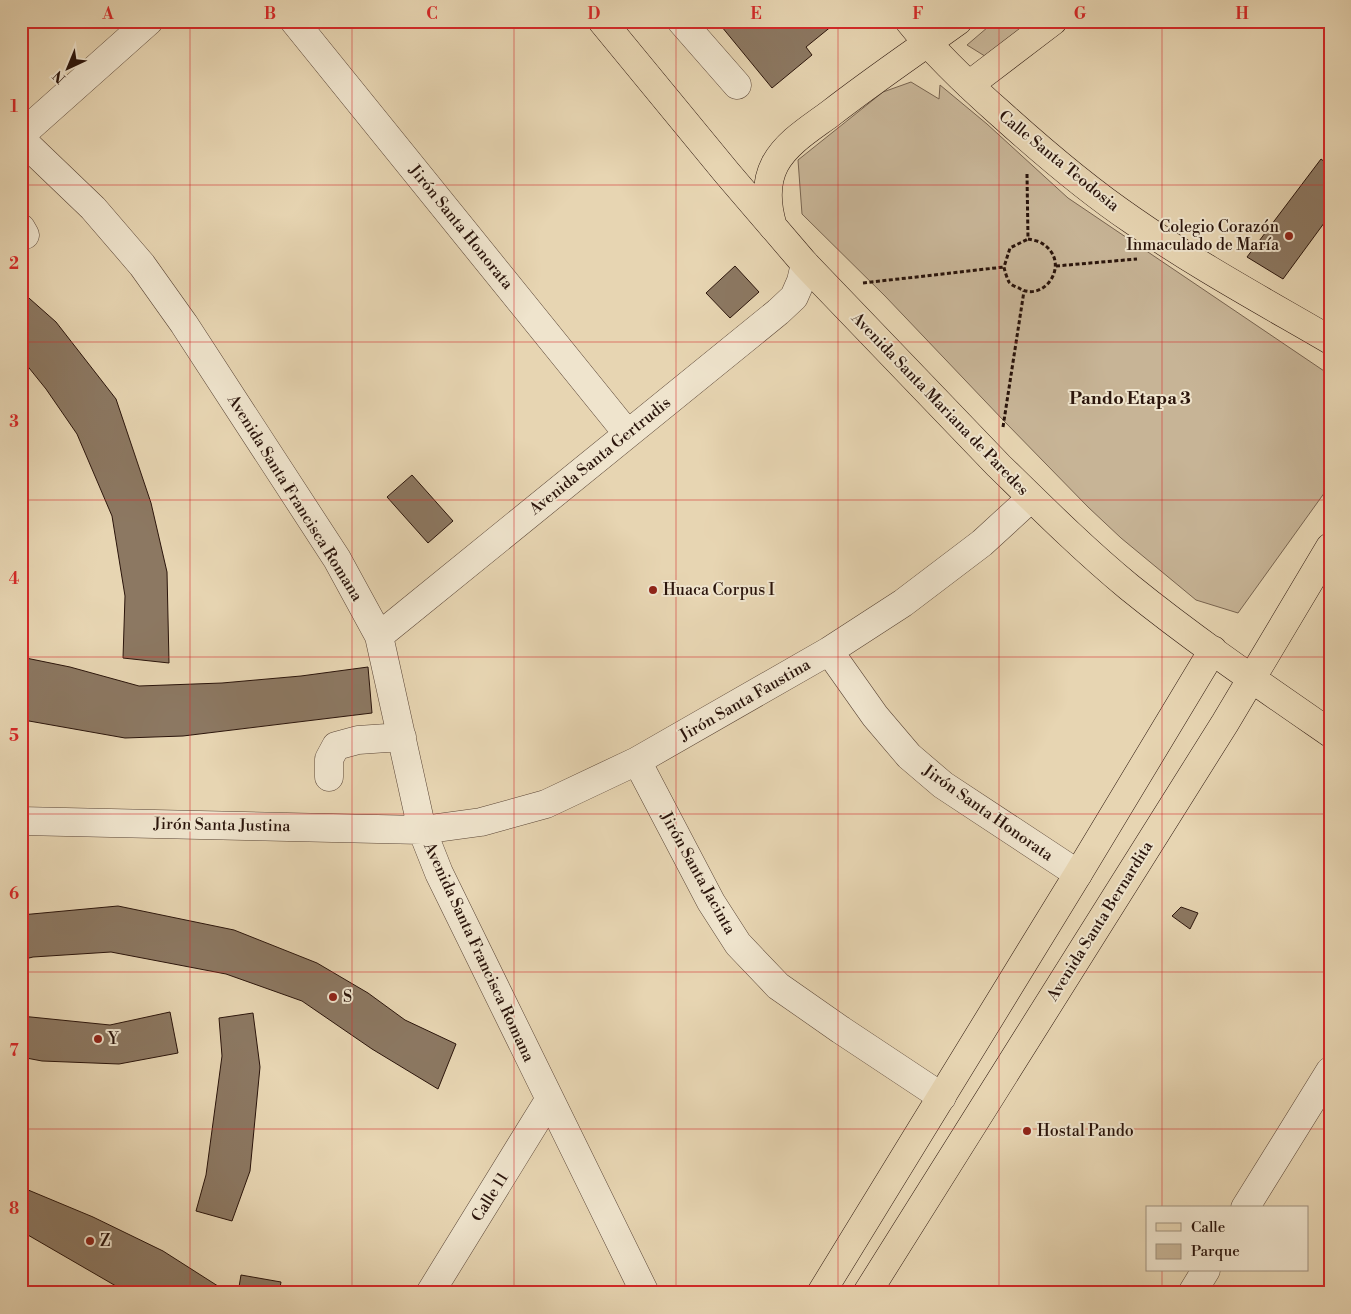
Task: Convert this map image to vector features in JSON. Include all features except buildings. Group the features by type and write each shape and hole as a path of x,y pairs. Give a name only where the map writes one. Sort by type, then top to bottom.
{"main road":[{"name":"Avenida Santa Mariana de Paredes","path":"602,21 727,174 805,264 1031,498 1077,542 1130,587 1252,679 1330,733"},
{"name":"Calle Santa Teodosia","path":"909,21 927,44 969,86 1073,176 1139,225 1205,268 1330,340"},
{"path":"773,227 766,197 768,184 775,165 787,149 862,88 958,21"},
{"path":"969,86 1053,21"},
{"name":"Avenida Santa Bernardita","path":"867,1293 1252,679 1330,547"},
{"path":"821,1293 1213,650"}],"street":[{"path":"21,135 148,21"},
{"name":"Jirón Santa Honorata","path":"294,21 627,433"},
{"path":"681,21 737,85"},
{"name":"Avenida Santa Francisca Romana","path":"21,139 94,208 142,265 184,324 337,559 379,636 422,830 439,873 645,1293"},
{"name":"Avenida Santa Gertrudis","path":"379,636 778,312 794,297 801,282 805,264"},
{"name":"Jirón Santa Faustina","path":"422,830 481,822 546,804 637,761 829,652 903,602 982,543 1031,498"},
{"name":"Jirón Santa Honorata","path":"829,652 875,716 910,756 943,785 1078,874"},
{"path":"330,777 329,759 336,746 358,740 402,737"},
{"name":"Jirón Santa Jacinta","path":"637,761 711,902 738,944 778,986 942,1097"},
{"name":"Jirón Santa Justina","path":"21,821 422,830"},
{"path":"1246,1206 1330,1072"},
{"name":"Calle 11","path":"430,1293 549,1100"},
{"path":"1192,1293 1205,1272"}],"path":[{"path":"1025,136 1028,239"},
{"path":"1028,239 1042,243 1052,252 1056,266 1051,280 1039,290 1024,291 1010,283 1004,267 1010,248 1028,239"},
{"path":"1056,266 1138,259"},
{"path":"827,287 1004,267"},
{"path":"998,465 1024,291"}],"green space":[{"path":"995,21 1032,21 988,58 967,45"},
{"path":"911,82 939,99 940,85 987,124 1068,198 1330,375 1330,485 1238,613 1196,600 1121,538 1088,507 885,296 802,214 798,160 883,92"}],"place":[{"name":"Colegio Corazón Inmaculado de María","path":"1289,236"},
{"name":"Huaca Corpus I","path":"653,590"},
{"name":"S","path":"333,997"},
{"name":"Y","path":"98,1039"},
{"name":"Hostal Pando","path":"1027,1131"},
{"name":"Z","path":"90,1241"}],"district":[{"name":"Pando Etapa 3","path":"1130,398"}]}
